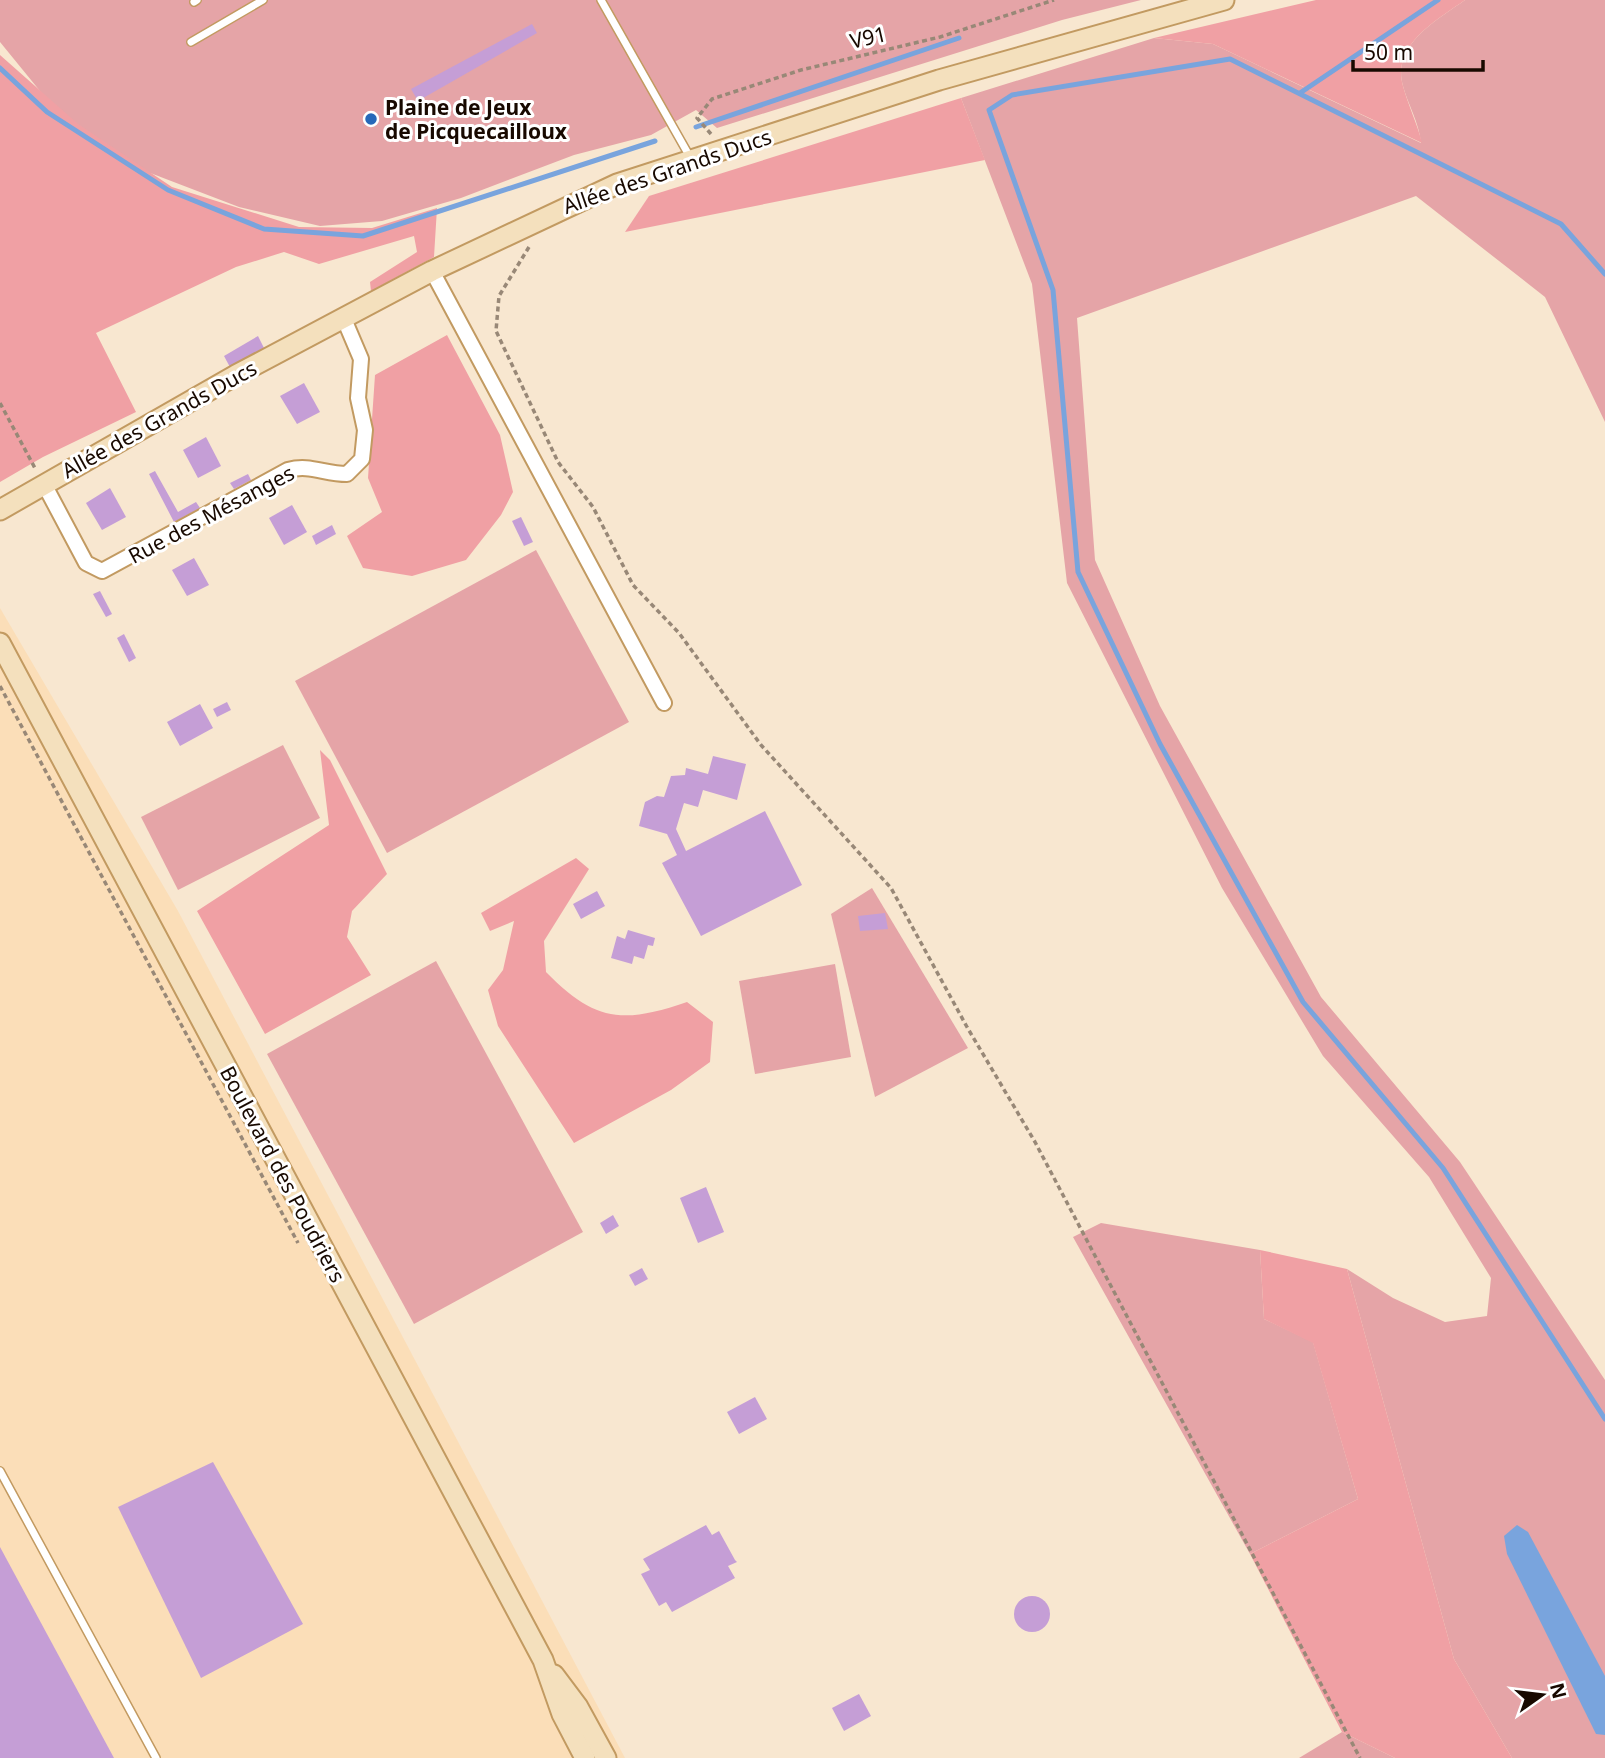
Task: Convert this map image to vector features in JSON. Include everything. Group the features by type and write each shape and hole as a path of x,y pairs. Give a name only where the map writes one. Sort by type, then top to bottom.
{"main road":[{"name":"Allée des Grands Ducs","path":"0,510 236,375 432,271 498,237 617,184 693,161 714,144 1224,0"},
{"name":"Boulevard des Poudriers","path":"0,643 543,1660 578,1707 606,1758"},
{"name":"Boulevard des Poudriers","path":"543,1660 562,1714 585,1758"}],"street":[{"path":"432,271 664,703"},
{"name":"Rue des Mésanges","path":"44,485 86,563 102,571 288,470 305,465 327,474 347,474 362,459 365,430 358,398 361,359 344,319"}],"lane":[{"path":"191,43 262,0"},
{"path":"601,0 693,161"},
{"path":"0,1471 156,1758"}],"path":[{"name":"V91","path":"714,144 697,118 712,99 861,53 940,37 1054,0"},
{"path":"537,242 528,247 499,296 496,331 558,462 593,507 633,585 679,633 761,746 891,888 1035,1142 1360,1758"},
{"path":"0,403 44,485"}],"shaded area":[{"name":"Plaine de Jeux de Picquecailloux","path":"0,0 1141,0 1062,20 717,128 696,110 651,135 574,155 461,198 382,221 320,226 239,207 132,166 71,129 0,42"},
{"path":"1316,0 1465,0 1419,35 1404,58 1401,71 1403,86 1422,143 1213,44 1154,38"},
{"path":"1465,0 1605,0 1605,422 1545,297 1416,196 1077,318 1095,560 1160,706 1321,997 1460,1162 1605,1380 1605,1758 1512,1758 1454,1659 1347,1269 1393,1298 1445,1322 1487,1316 1491,1278 1429,1177 1323,1056 1222,888 1067,583 1032,284 961,98 1154,38 1213,44 1421,143 1403,86 1401,71 1404,58 1419,35"},
{"path":"0,55 78,124 172,187 299,227 372,228 437,208 434,257 371,291 370,282 417,252 414,236 319,264 284,252 236,267 96,333 136,412 43,457 0,482"},
{"path":"961,98 985,160 625,232 649,196"},
{"path":"447,335 500,435 513,492 501,515 466,560 412,576 363,568 347,536 382,512 368,478 375,375"},
{"path":"536,550 629,722 387,853 295,681"},
{"path":"0,608 178,911 625,1758 0,1758"},
{"path":"283,745 320,818 178,890 141,817"},
{"path":"320,750 330,760 387,874 352,911 347,937 371,975 265,1034 197,911 329,825"},
{"path":"576,858 589,869 544,941 546,972 580,1001 611,1014 645,1014 687,1002 713,1022 710,1062 671,1090 574,1143 498,1026 488,990 503,970 514,921 490,931 481,913"},
{"path":"872,888 968,1048 875,1097 831,914"},
{"path":"436,961 583,1232 414,1324 267,1054"},
{"path":"835,964 851,1057 755,1074 739,981"},
{"path":"1101,1223 1260,1250 1264,1319 1313,1342 1358,1499 1250,1554 1073,1237"},
{"path":"1260,1250 1347,1269 1454,1659 1512,1758 1395,1758 1342,1732 1250,1554 1358,1499 1313,1343 1264,1319"},
{"path":"1342,1732 1395,1758 1299,1758"}],"water":[{"path":"1517,1525 1528,1532 1605,1676 1605,1735 1596,1734 1507,1554 1504,1536"}],"building":[{"path":"532,24 537,33 418,101 411,89"},
{"path":"258,336 265,350 231,369 224,356"},
{"path":"304,383 320,412 297,424 280,396"},
{"path":"206,437 221,466 198,478 183,450"},
{"path":"155,471 178,512 196,502 200,508 174,522 149,474"},
{"path":"248,474 251,480 234,489 230,483"},
{"path":"110,488 126,517 102,530 86,503"},
{"path":"292,505 307,532 284,545 269,518"},
{"path":"521,517 533,542 524,546 512,521"},
{"path":"332,525 336,534 316,545 312,536"},
{"path":"194,558 209,585 187,596 172,570"},
{"path":"100,591 112,614 106,617 93,594"},
{"path":"124,634 136,658 129,662 117,638"},
{"path":"227,702 231,710 217,717 213,709"},
{"path":"200,704 213,728 180,746 167,722"},
{"path":"713,756 746,764 737,800 703,790 698,807 684,803 676,829 686,851 765,811 802,885 701,936 662,863 677,855 667,834 639,826 645,802 657,796 664,797 671,776 685,775 686,768 708,774"},
{"path":"597,891 605,906 581,919 573,904"},
{"path":"885,913 888,929 860,931 858,916"},
{"path":"628,930 655,938 653,946 648,945 644,959 634,956 632,964 611,958 617,936 625,939"},
{"path":"706,1187 724,1232 698,1243 680,1198"},
{"path":"613,1215 619,1226 606,1234 600,1223"},
{"path":"642,1268 648,1279 635,1286 629,1275"},
{"path":"755,1397 767,1419 739,1434 727,1412"},
{"path":"213,1462 303,1624 201,1678 118,1507"},
{"path":"706,1525 712,1535 719,1531 737,1562 728,1566 735,1578 672,1612 666,1602 659,1606 641,1574 650,1570 643,1559"},
{"path":"0,1547 114,1758 0,1758"},
{"path":"1032,1596 1044,1602 1050,1614 1044,1626 1032,1632 1020,1626 1014,1614 1020,1602"},
{"path":"859,1694 871,1716 844,1731 832,1708"}],"waterway":[{"path":"1300,93 1438,0"},
{"path":"696,127 959,38"},
{"path":"1605,274 1561,224 1230,59 1012,95 989,110 1053,290 1078,572 1160,744 1303,1002 1443,1168 1605,1419"},
{"path":"0,68 47,112 168,190 264,229 363,236 655,141"}],"place":[{"name":"Plaine de Jeux de Picquecailloux","path":"371,119"}]}
